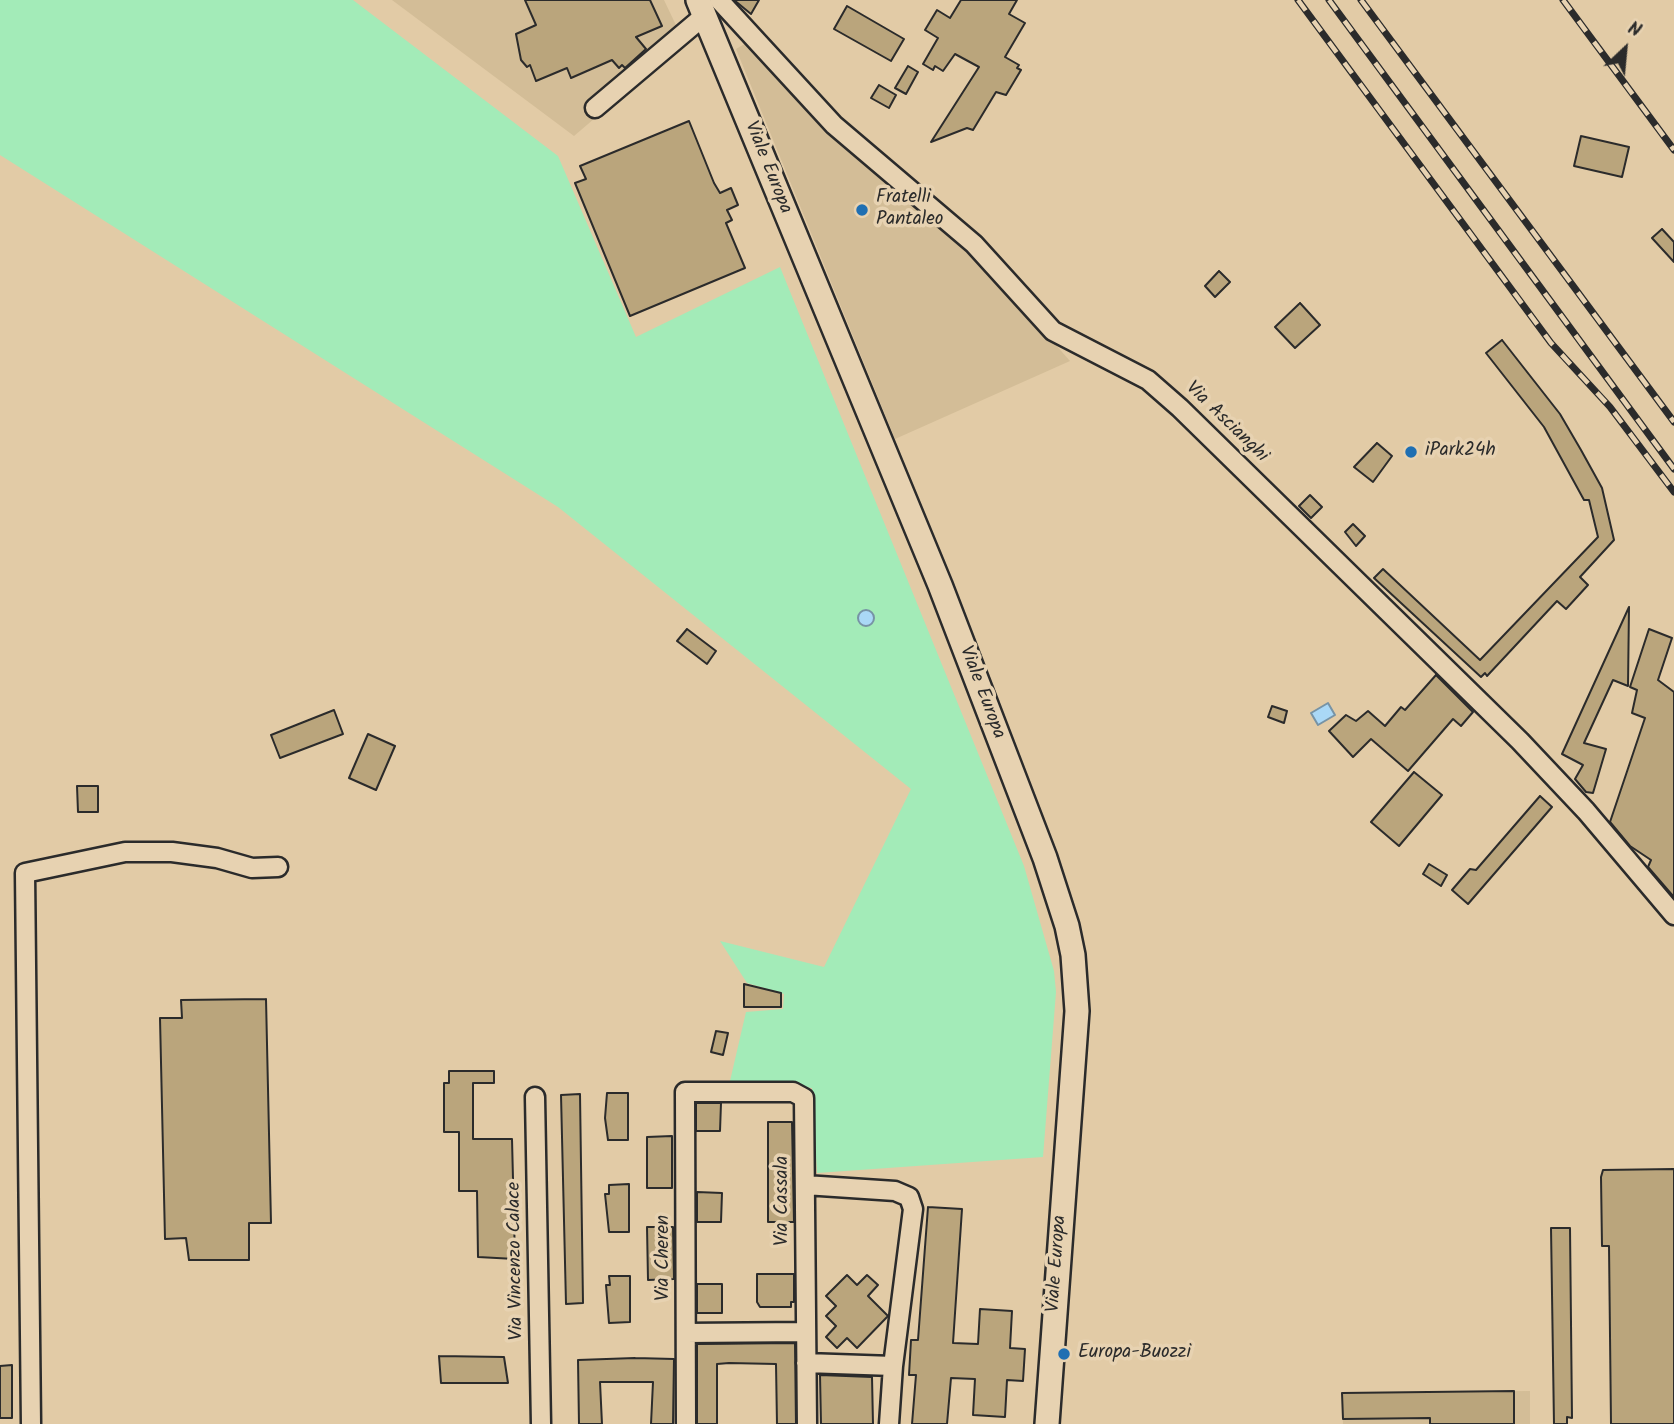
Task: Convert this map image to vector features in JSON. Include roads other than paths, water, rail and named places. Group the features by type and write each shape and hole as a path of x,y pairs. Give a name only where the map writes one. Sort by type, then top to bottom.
{"main road":[{"name":"Viale Europa","path":"707,5 940,585 1045,858 1067,926 1073,956 1077,1011 1047,1424"}],"street":[{"path":"594,108 707,5"},
{"name":"Via Ascianghi","path":"707,5 834,125 974,244 1053,331 1147,380 1180,408 1520,741 1586,811 1674,915"},
{"path":"31,1424 25,873 125,852 172,852 217,858 252,868 278,867"},
{"name":"Via Cassala","path":"685,1093 793,1092 804,1098 807,1424"},
{"name":"Via Cheren","path":"685,1093 686,1424"},
{"name":"Via Vincenzo Calace","path":"535,1097 541,1424"},
{"path":"805,1185 895,1191 909,1197 913,1209 893,1366 889,1424"},
{"path":"686,1333 806,1332"},
{"path":"806,1363 893,1366"}],"water":[{"path":"863,610 869,610 874,618 872,624 863,626 858,621 858,615"},
{"path":"1328,703 1335,715 1318,725 1311,713"}],"railway":[{"path":"1298,0 1551,343 1610,407 1674,492"},
{"path":"1329,0 1674,469"},
{"path":"1361,0 1674,422"},
{"path":"1563,0 1674,150"}],"place":[{"name":"Fratelli Pantaleo","path":"862,210"},
{"name":"iPark24h","path":"1411,452"},
{"name":"Europa-Buozzi","path":"1064,1354"}]}
